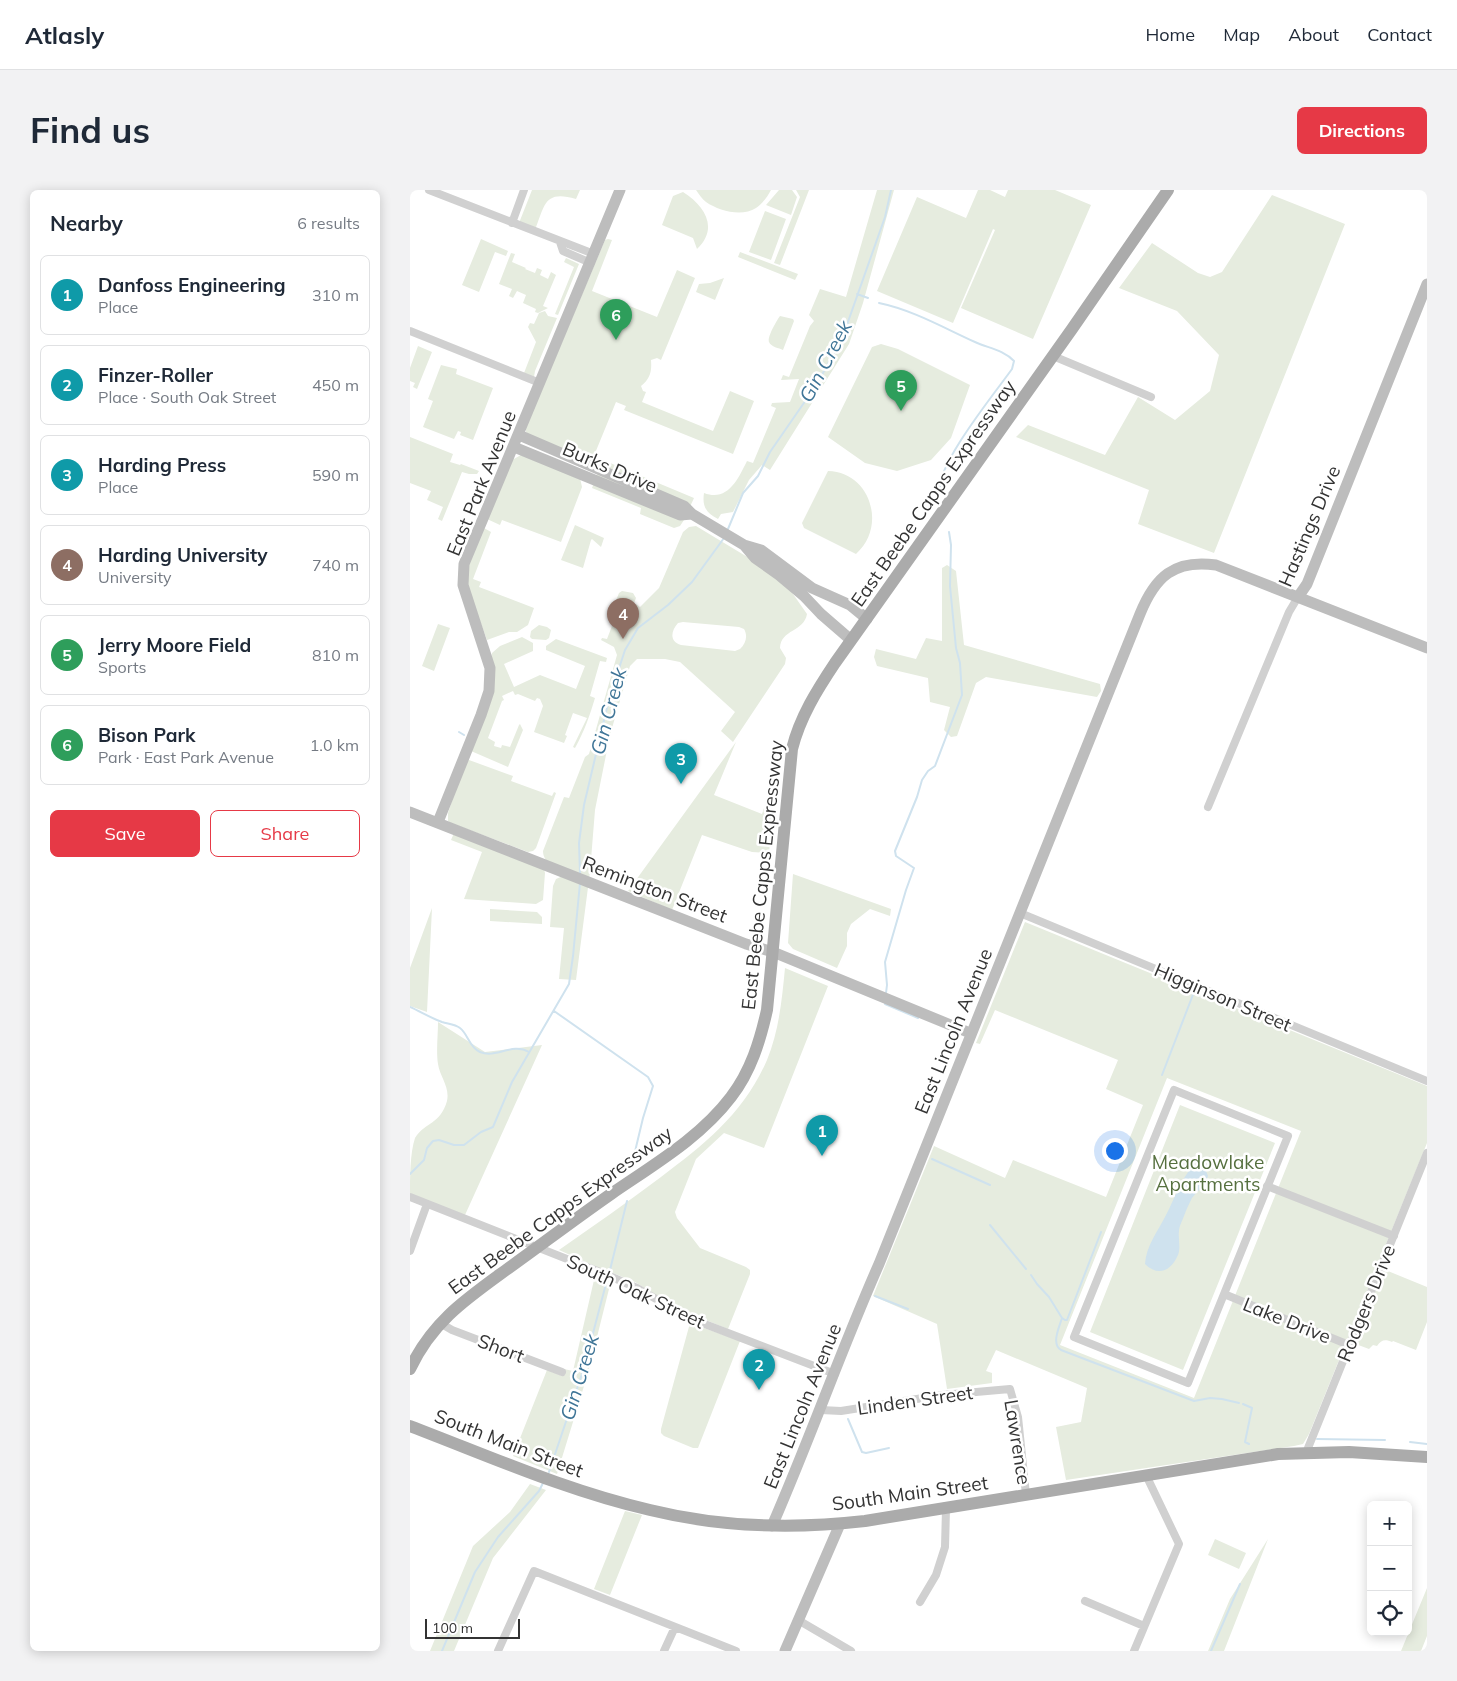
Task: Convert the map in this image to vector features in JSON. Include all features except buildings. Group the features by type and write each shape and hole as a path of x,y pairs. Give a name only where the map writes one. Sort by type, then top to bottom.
{"main road":[{"name":"East Beebe Capps Expressway","path":"410,1369 431,1334 457,1307 565,1226 703,1128 732,1096 756,1052 767,1010 792,749 798,727 813,697 834,663 1053,356 1168,190"},
{"name":"South Main Street","path":"410,1426 558,1484 602,1497 671,1515 772,1526 840,1524 946,1509 1255,1457 1349,1452 1427,1457"}],"street":[{"path":"429,190 512,223 592,258"},
{"path":"512,223 524,190"},
{"name":"East Park Avenue","path":"438,822 481,715 488,690 490,668 463,585 464,564 620,190"},
{"name":"Hastings Drive","path":"1208,808 1289,612 1307,584 1427,284"},
{"path":"410,331 540,383"},
{"path":"1053,356 1151,397"},
{"name":"Burks Drive","path":"519,435 684,506 692,514 744,546 755,558 792,586 851,640"},
{"name":"Burks Drive","path":"514,447 680,515 692,514"},
{"name":"Burks Drive","path":"744,546 761,550 812,588 850,606 867,619"},
{"name":"East Lincoln Avenue","path":"772,1526 821,1410 970,1033 1148,596 1157,583 1172,571 1187,565 1202,563 1216,565 1298,597"},
{"path":"1298,597 1427,648"},
{"name":"Remington Street","path":"410,812 746,944 773,952 970,1033"},
{"name":"Higginson Street","path":"1020,913 1427,1081"},
{"path":"1174,1090 1288,1136 1267,1186 1188,1383 1074,1336 1174,1090"},
{"name":"Rodgers Drive","path":"1306,1453 1427,1153"},
{"path":"1267,1186 1394,1236"},
{"name":"South Oak Street","path":"410,1197 637,1288 689,1318 835,1374"},
{"path":"410,1251 427,1204"},
{"name":"Lake Drive","path":"1224,1294 1349,1345"},
{"name":"Short","path":"440,1323 452,1330 562,1372"},
{"name":"Linden Street","path":"821,1410 842,1411 942,1395 1010,1389"},
{"name":"Lawrence","path":"1010,1389 1018,1418 1026,1495"},
{"path":"1134,1651 1179,1544 1146,1475"},
{"path":"920,1602 936,1575 945,1547 946,1509"},
{"path":"784,1651 840,1524"},
{"path":"498,1651 534,1570 736,1651"},
{"path":"1085,1601 1144,1626"},
{"path":"798,1620 851,1651"},
{"path":"664,1651 675,1627"}],"green space":[{"path":"532,190 580,190 576,199 558,197 552,198 547,202 535,230 519,223"},
{"path":"696,190 771,190 765,200 756,208 744,212 731,212 711,205"},
{"path":"779,190 792,190 797,197 791,215 766,205"},
{"path":"796,190 809,190 780,265 774,263 800,197"},
{"path":"877,190 894,190 863,303 849,344 770,470 762,465 749,480 733,512 721,514 718,519 706,509 704,493 720,494 726,492 731,487 747,461 753,463 776,408 771,406 772,403 790,402 799,379 781,380 783,375 789,377 810,326 814,321 809,315 820,289 846,297"},
{"path":"978,190 990,190 1005,197 1008,190 1055,190 1091,205 1033,339 961,308 995,230 993,229 953,323 877,291 917,197 966,218"},
{"path":"683,192 698,204 703,211 708,225 704,241 697,249 693,238 662,225 673,196"},
{"path":"1272,195 1345,224 1214,553 1138,524 1149,490 1016,437 1028,425 1105,455 1138,397 1175,420 1210,391 1219,355 1177,311 1119,288 1152,243 1198,273 1210,277 1222,272"},
{"path":"765,211 786,219 771,260 749,252"},
{"path":"481,239 508,251 506,256 495,252 479,292 462,285"},
{"path":"605,240 612,240 592,291 657,317 677,270 695,278 661,360 657,358 651,360 650,375 641,386 643,391 646,392 642,402 713,431 730,391 754,401 733,454 624,410 626,406 616,402 591,463 530,436 526,432 526,427"},
{"path":"740,252 798,274 795,280 738,257"},
{"path":"511,253 515,254 512,262 525,269 535,273 537,268 542,270 540,275 548,279 551,272 556,275 543,306 548,308 538,313 535,312 536,309 523,303 526,295 517,291 513,298 509,296 512,289 499,284"},
{"path":"566,258 579,264 558,315 555,314 574,267 564,262"},
{"path":"724,278 715,300 696,292 699,284 710,283"},
{"path":"545,311 548,316 557,318 534,377 524,373 536,342 528,327 530,323 534,324 539,313"},
{"path":"780,316 793,319 794,321 783,350 771,345 769,342 769,336"},
{"path":"881,344 898,349 970,385 951,438 931,460 897,471 865,463 828,437 872,347"},
{"path":"418,346 432,352 417,389 413,387 415,383 410,381 410,368"},
{"path":"441,365 457,369 456,374 493,388 473,440 460,435 461,432 458,431 454,439 423,427 433,401 428,399"},
{"path":"410,437 453,454 450,462 479,471 477,474 462,472 442,521 438,519 443,507 427,500 431,491 410,483"},
{"path":"521,455 580,478 582,487 561,542 502,520 500,525 487,519 512,460"},
{"path":"603,460 694,498 680,526 674,528 640,514 641,508 592,488"},
{"path":"828,471 843,474 855,481 864,491 870,503 872,516 871,530 865,543 856,554 804,528 802,523"},
{"path":"575,525 604,538 601,547 591,540 583,568 561,560"},
{"path":"696,526 754,561 786,584 807,614 802,624 784,637 781,642 780,648 786,658 785,664 733,742 721,731 735,712 680,662 665,659 637,659 630,666 610,735 595,810 590,872 576,980 559,979 564,928 550,927 553,886 556,879 563,876 547,862 543,851 564,797 569,798 585,757 589,754 617,655 614,647 601,640 602,638 607,639 620,605 615,603 619,593 622,591 633,593 636,598 632,608 636,604 640,607 659,588 683,532 689,527","holes":["683,622 744,629 746,639 740,649 735,651 681,645 674,641 672,636 678,623"]},
{"path":"484,528 491,532 473,579 481,582 479,587 534,608 528,625 517,632 509,632 487,640 466,583 467,569"},
{"path":"947,565 956,571 964,645 1100,684 1101,691 1097,697 986,677 976,683 957,736 951,737 944,730 950,707 930,702 928,678 877,666 874,657 876,649 916,659 926,638 942,641 942,568"},
{"path":"438,624 450,628 434,671 422,666"},
{"path":"539,625 551,630 549,638 546,640 532,639 530,637 531,631"},
{"path":"522,637 533,643 533,651 504,664 514,687 540,675 576,689 585,666 546,650 546,646 556,639 607,658 606,662 600,661 590,696 595,698 581,736 575,748 573,747 587,718 573,713 564,743 534,732 543,706 540,699 537,698 535,701 518,694 515,695 513,691 502,696 504,700 488,738 495,742 494,746 501,748 502,745 510,747 520,724 523,730 508,767 471,751 492,653 500,646"},
{"path":"736,742 714,795 762,814 768,796 774,800 769,853 752,852 702,835 672,910 628,891"},
{"path":"469,760 513,776 511,781 552,796 554,792 556,793 536,848 533,851 528,852 448,821 448,813 464,765"},
{"path":"454,833 544,869 543,900 536,904 464,899 482,852 451,840"},
{"path":"793,874 891,909 890,916 870,909 851,924 847,933 847,946 837,968 793,949 788,943"},
{"path":"432,908 427,1012 410,1006 410,968"},
{"path":"490,909 537,912 542,917 542,924 490,921"},
{"path":"1025,922 1427,1086 1427,1143 1309,1434 1303,1444 1066,1480 1056,1427 1081,1422 1087,1388 996,1350 986,1371 992,1373 992,1383 947,1389 937,1324 873,1296 934,1146 1005,1178 1013,1160 1106,1197 1143,1105 1106,1089 1118,1060 995,1010 980,1044 976,1043","holes":["1167,1078 1301,1131 1194,1398 1060,1345"]},
{"path":"785,968 828,986 764,1148 724,1133 696,1159 675,1212 677,1218 700,1248 750,1270 728,1329 681,1310 635,1282 613,1273 588,1373 557,1474 513,1456 547,1370 562,1376 564,1369 573,1371 597,1267 559,1250 677,1165 708,1139 735,1112 758,1079 771,1049 779,1015"},
{"path":"438,1022 485,1052 542,1045 465,1215 410,1195 411,1158 415,1138 424,1128 441,1115 448,1096 437,1059"},
{"name":"Meadowlake Apartments","path":"1180,1105 1275,1143 1183,1370 1090,1332"},
{"path":"1383,1269 1427,1287 1427,1322 1416,1350 1393,1341 1380,1342 1377,1346 1373,1345 1369,1349 1353,1343"},
{"path":"690,1323 740,1341 698,1448 693,1448 661,1433"},
{"path":"530,1484 546,1490 493,1558 454,1651 430,1651 473,1546 510,1512"},
{"path":"625,1511 642,1515 610,1595 594,1589"},
{"path":"1215,1539 1246,1553 1239,1569 1208,1555"},
{"path":"1268,1539 1224,1651 1208,1651 1230,1599"},
{"path":"1427,1588 1427,1636 1421,1651 1401,1651 1407,1636 1412,1636 1412,1624"}],"water":[{"path":"1198,1166 1206,1171 1208,1176 1192,1198 1179,1229 1178,1255 1172,1265 1164,1270 1159,1271 1150,1268 1145,1264 1150,1245 1184,1178 1192,1167"}],"waterway":[{"name":"Gin Creek","path":"728,529 743,493 758,476 770,452 817,384 843,336 885,217 891,190"},
{"path":"857,294 868,298"},
{"path":"879,303 916,315 1001,352 1014,361 1012,369 968,429 947,464 941,479 940,491"},
{"path":"886,993 885,962 914,868 896,856 895,851 922,780 928,771 935,766 962,695 960,663 956,648 950,586 951,545 949,532"},
{"name":"Gin Creek","path":"580,873 579,843 584,805 609,699 625,650 638,628 668,605 692,582 724,538"},
{"path":"459,732 464,735"},
{"path":"410,1174 424,1160 427,1148 433,1141 439,1140 454,1145 464,1145 481,1132 493,1127 512,1082 569,984 580,883"},
{"path":"1162,1075 1194,992"},
{"path":"885,1004 918,1018"},
{"path":"410,1007 442,1022 458,1027 463,1031 473,1047 480,1052 492,1054 510,1049 523,1049 529,1052"},
{"name":"Gin Creek","path":"554,1011 648,1077 653,1086 632,1164"},
{"path":"932,1159 990,1185"},
{"name":"Gin Creek","path":"610,1270 627,1201"},
{"path":"990,1225 1026,1269"},
{"path":"1031,1275 1049,1297 1062,1318 1067,1320 1101,1232"},
{"name":"Gin Creek","path":"549,1472 583,1371 607,1280"},
{"path":"875,1296 908,1309"},
{"path":"1062,1318 1056,1340 1061,1350 1194,1401 1210,1398 1239,1403"},
{"path":"1243,1404 1252,1408 1245,1442 1249,1444"},
{"path":"848,1419 862,1452 866,1453 889,1448"},
{"path":"1317,1439 1385,1440"},
{"path":"1410,1442 1427,1444"},
{"name":"Gin Creek","path":"442,1651 475,1572 498,1537 539,1491 543,1483"},
{"path":"1211,1651 1240,1584"}],"place":[{"name":"Bison Park","path":"616,340"},
{"name":"Jerry Moore Field","path":"901,411"},
{"name":"Harding University","path":"623,639"},
{"name":"Harding Press","path":"681,784"},
{"name":"Danfoss Engineering","path":"822,1156"},
{"name":"Finzer-Roller","path":"759,1390"}]}
